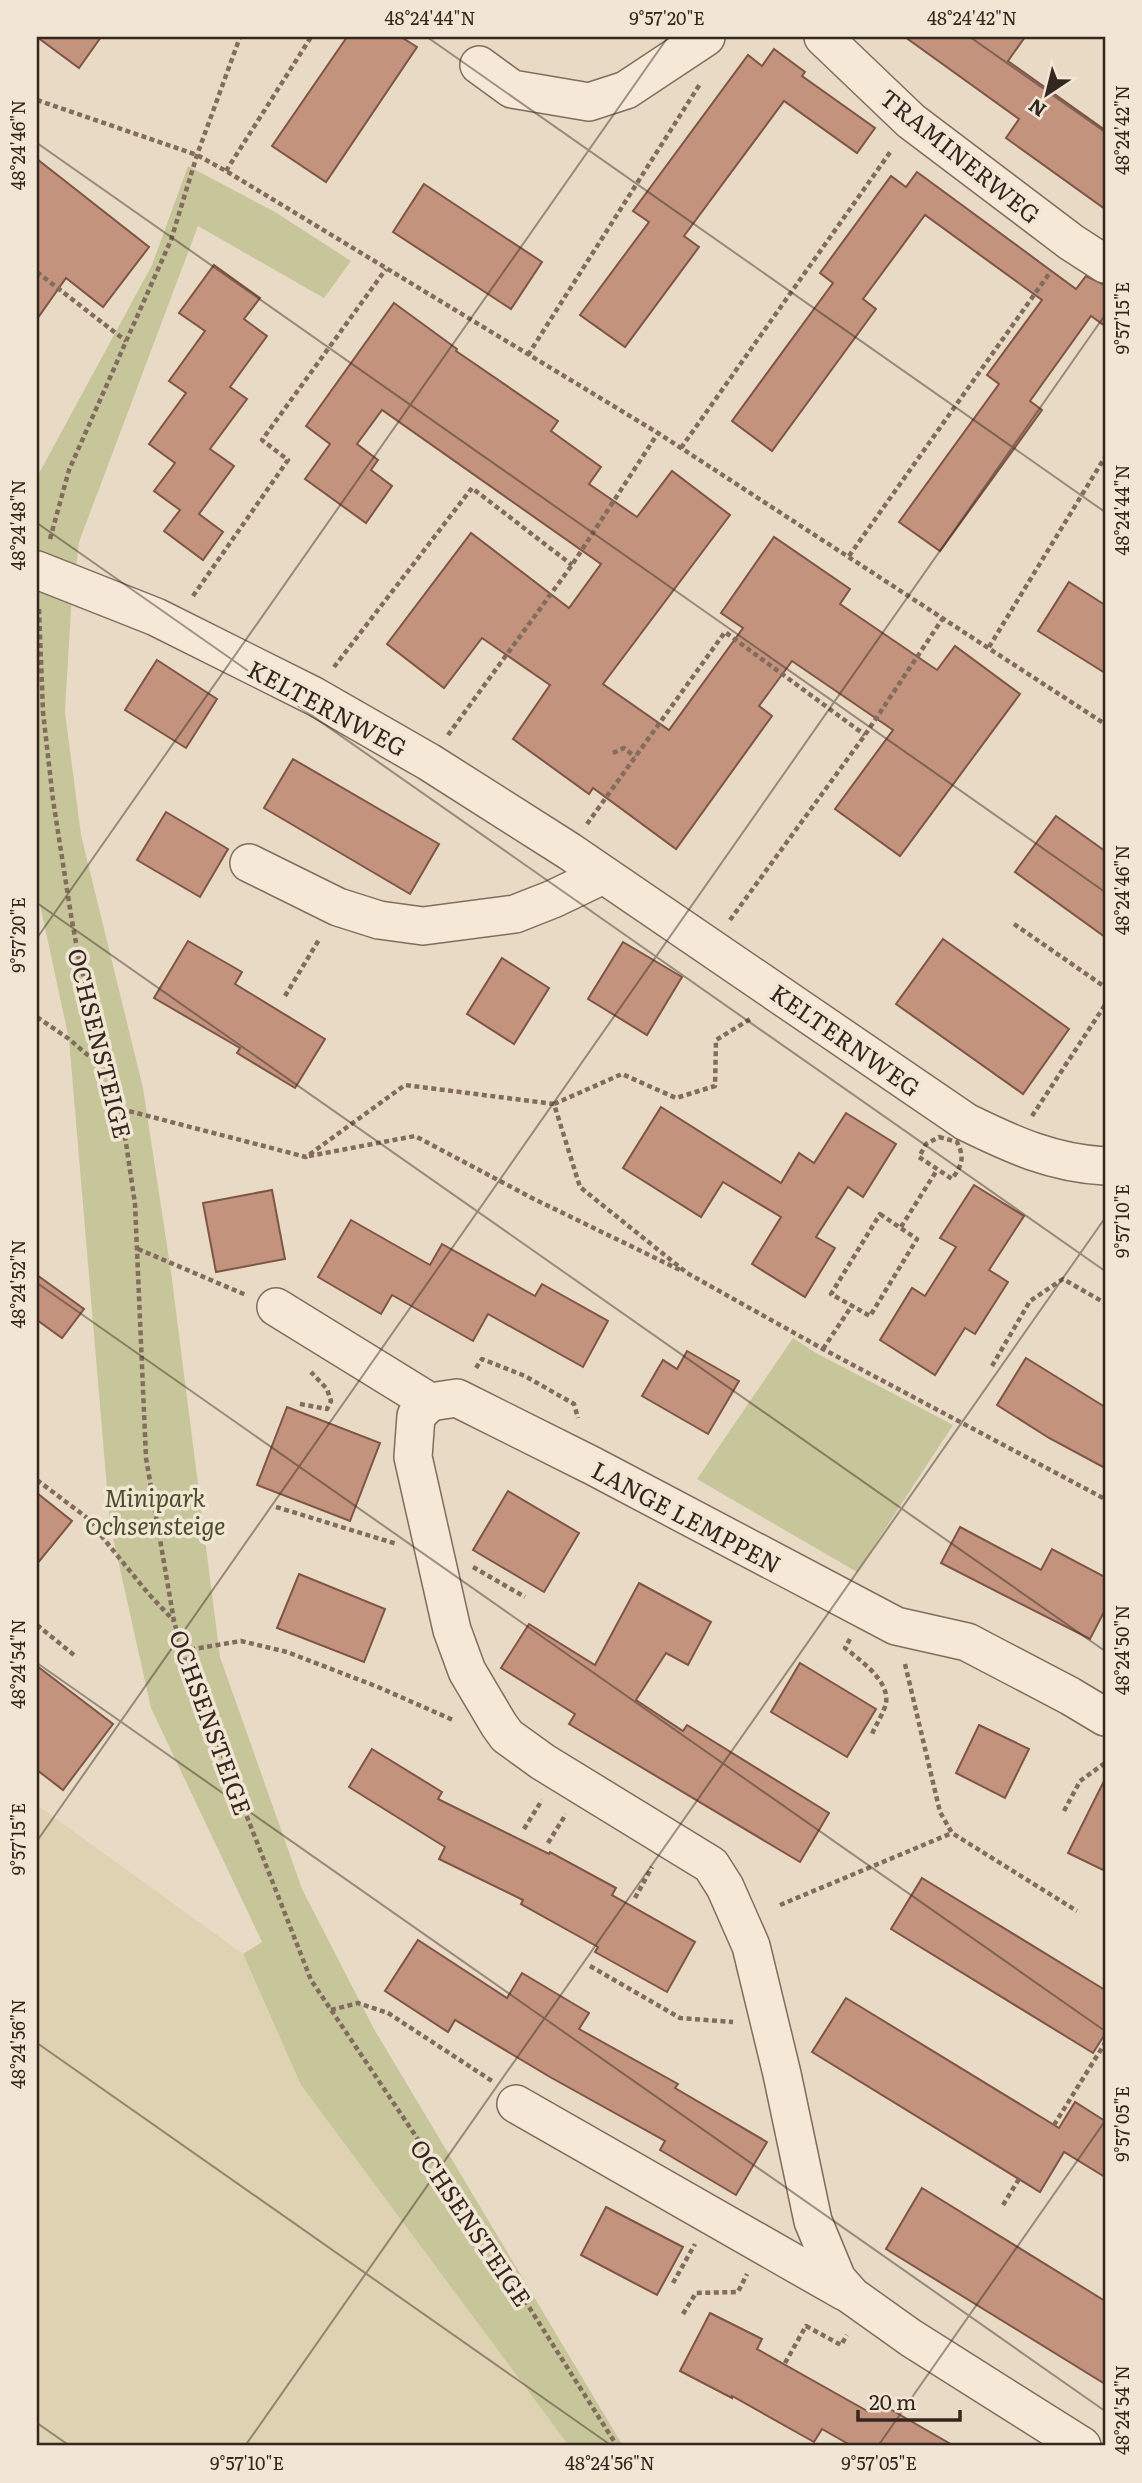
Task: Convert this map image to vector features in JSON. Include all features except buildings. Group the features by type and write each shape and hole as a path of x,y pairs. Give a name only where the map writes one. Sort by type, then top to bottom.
{"street":[{"name":"TRAMINERWEG","path":"823,37 911,121 1071,242 1105,264"},
{"path":"479,65 512,89 589,102 626,90 702,40"},
{"name":"KELTERNWEG","path":"39,571 156,617 314,696 429,762 569,851 966,1122 1047,1158 1081,1165 1105,1166"},
{"path":"249,863 338,907 379,920 423,926 515,914 603,874"},
{"path":"276,1307 430,1402 416,1416 413,1457 452,1630 467,1671 484,1702 508,1736 558,1772 711,1865 725,1887 751,1946 813,2221 836,2279 859,2300"},
{"name":"LANGE LEMPPEN","path":"430,1402 457,1398 593,1466 896,1626 967,1642 1105,1717"},
{"path":"516,2104 859,2300 911,2337 1082,2446"}],"path":[{"name":"OCHSENSTEIGE","path":"240,37 197,155 171,240 69,470 39,571 43,700 53,800 79,960 121,1109 135,1204 146,1458 174,1621 182,1651 311,1980 503,2266 617,2446"},
{"path":"226,171 310,37"},
{"path":"528,355 709,70 702,40"},
{"path":"37,100 197,155 226,171 658,433 1105,724"},
{"path":"681,448 911,121"},
{"path":"849,556 1071,242"},
{"path":"181,630 187,603 288,460 261,440 387,268"},
{"path":"37,272 126,341"},
{"path":"429,762 572,565 658,433"},
{"path":"989,647 1105,457"},
{"path":"314,696 472,488 572,565"},
{"path":"710,946 865,735 943,618"},
{"path":"569,851 725,632 865,735"},
{"path":"613,753 624,748 635,757"},
{"path":"285,996 338,907"},
{"path":"1014,924 1104,983"},
{"path":"1013,1145 1105,1005"},
{"path":"37,1017 69,1039 112,1076"},
{"path":"306,1157 405,1085 554,1104 622,1074 676,1098 715,1086 716,1040"},
{"path":"554,1104 580,1187 687,1273"},
{"path":"121,1109 306,1157 415,1136 533,1199 687,1273 823,1349 1105,1499"},
{"path":"919,1157 953,1179"},
{"path":"901,1227 937,1170"},
{"path":"880,1214 917,1240 870,1316 853,1304 831,1294 880,1214"},
{"path":"138,1249 276,1307"},
{"path":"992,1366 1030,1301 1063,1279 1105,1303"},
{"path":"823,1349 853,1304"},
{"path":"300,1404 327,1409 331,1401 327,1389 310,1372"},
{"path":"37,1480 86,1517 174,1621"},
{"path":"276,1507 434,1550 525,1597"},
{"path":"37,1625 74,1655"},
{"path":"182,1651 241,1641 287,1652 379,1687 464,1725 508,1736"},
{"path":"845,1648 872,1669 884,1690 886,1703 872,1734"},
{"path":"903,1654 940,1812 952,1833 1077,1911"},
{"path":"1064,1811 1080,1781 1105,1763"},
{"path":"524,1829 539,1804"},
{"path":"548,1843 565,1815"},
{"path":"780,1905 952,1833"},
{"path":"635,1898 650,1872"},
{"path":"590,1966 680,2018 724,2022"},
{"path":"331,2010 358,2003 388,2013 492,2081 516,2104"},
{"path":"1054,2125 1105,2043"},
{"path":"1003,2205 1019,2179"},
{"path":"673,2283 695,2244"},
{"path":"683,2314 696,2293 738,2292 747,2275"},
{"path":"785,2364 806,2326 841,2345 859,2300"}],"shaded area":[{"path":"37,1805 243,1954 301,2085 569,2446 37,2446"}],"green space":[{"name":"Minipark Ochsensteige","path":"188,166 275,212 351,261 324,298 198,226 79,542 71,608 65,712 81,835 143,1088 171,1272 220,1657 302,1889 374,2029 623,2446 569,2446 301,2085 243,1954 262,1942 151,1708 110,1524 69,1039 37,891 37,477 152,265"},
{"path":"793,1338 816,1353 953,1425 857,1572 697,1479"}]}
